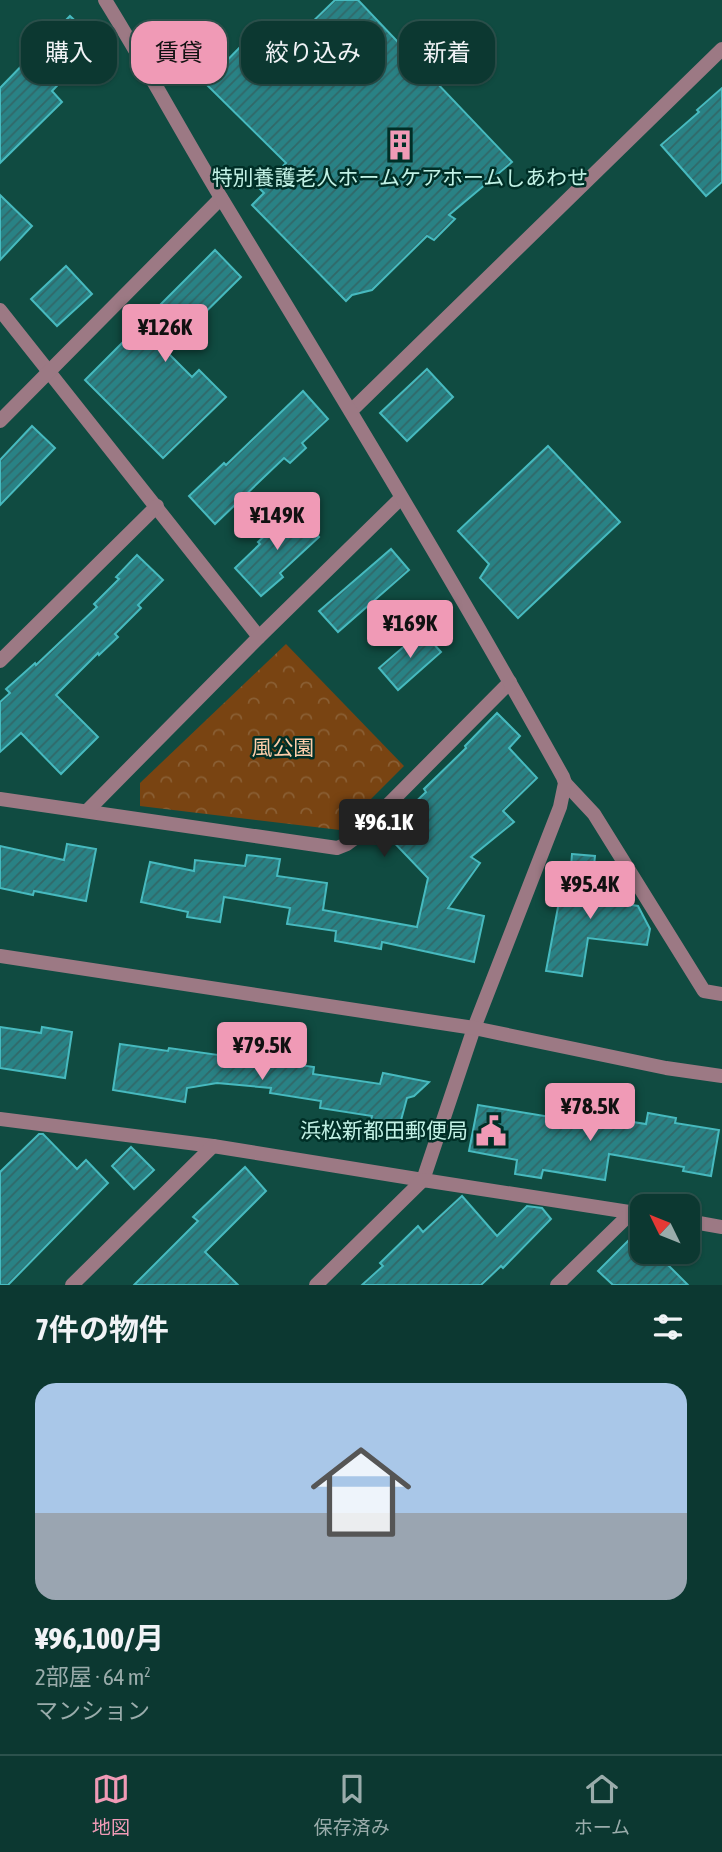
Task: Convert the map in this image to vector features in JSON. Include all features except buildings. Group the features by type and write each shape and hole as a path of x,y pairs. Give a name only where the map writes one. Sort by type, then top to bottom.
{"street":[{"path":"105,0 221,198 351,411 510,682 565,783 594,814 704,991 722,994"},
{"path":"351,411 722,49"},
{"path":"0,421 221,198"},
{"path":"0,310 259,637"},
{"path":"87,811 401,498"},
{"path":"0,661 157,506"},
{"path":"0,799 337,848 355,838 510,682"},
{"path":"316,1285 423,1180 474,1028 554,823 565,783"},
{"path":"0,956 474,1028 666,1068 722,1076"},
{"path":"2,1121 213,1146 630,1212"},
{"path":"72,1285 213,1146"},
{"path":"557,1285 630,1219"},
{"path":"700,1223 722,1227"}],"green space":[{"name":"風公園","path":"286,644 404,766 340,830 140,806 140,783"}],"place":[{"name":"特別養護老人ホームケアホームしあわせ","path":"400,145"},
{"name":"浜松新都田郵便局","path":"491,1131"}]}
